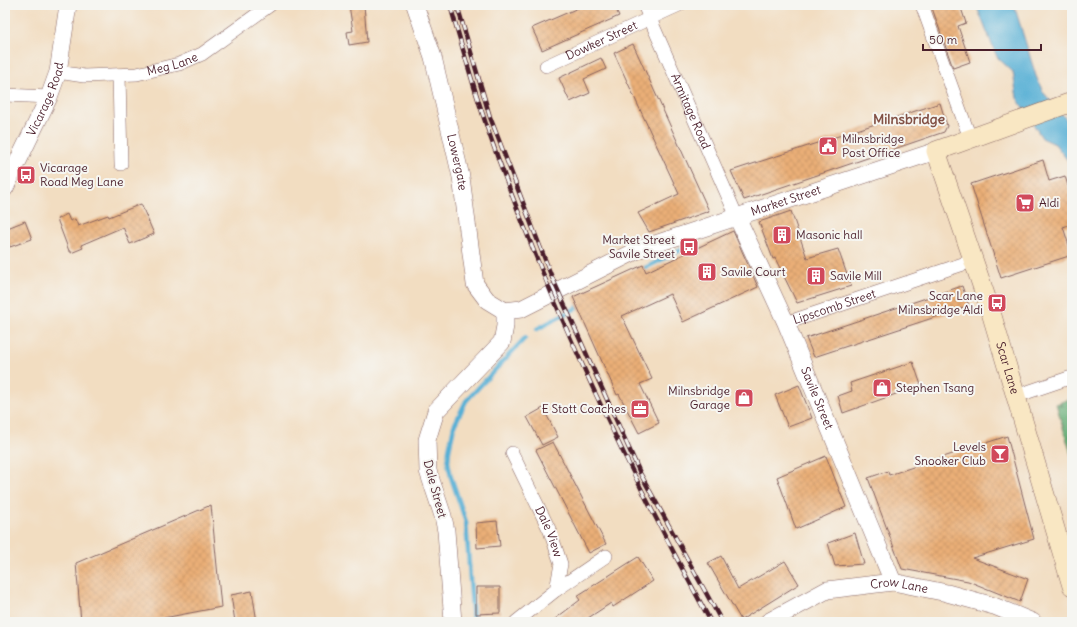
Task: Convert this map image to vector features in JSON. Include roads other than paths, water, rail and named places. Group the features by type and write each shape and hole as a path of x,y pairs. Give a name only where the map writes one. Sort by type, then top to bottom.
{"main road":[{"name":"Market Street","path":"936,151 1072,102"},
{"name":"Scar Lane","path":"936,151 975,260 1072,586"}],"street":[{"name":"Vicarage Road","path":"5,188 49,97 58,72 68,5"},
{"name":"Meg Lane","path":"58,72 84,76 137,74 179,64 202,54 270,5"},
{"name":"Lowergate","path":"415,5 432,57 461,177 475,284 487,300 504,311"},
{"name":"Armitage Road","path":"644,5 737,216"},
{"name":"Dowker Street","path":"546,66 679,5"},
{"path":"922,5 970,138"},
{"path":"119,75 121,164"},
{"path":"5,95 49,97"},
{"name":"Market Street","path":"504,311 521,309 640,249 936,151"},
{"name":"Savile Street","path":"737,216 786,323 893,582"},
{"name":"Lipscomb Street","path":"786,323 975,260"},
{"name":"Dale Street","path":"453,622 444,516 428,471 426,455 427,440 436,411 502,342 505,326 504,311"},
{"path":"1016,396 1072,377"},
{"name":"Dale View","path":"512,453 550,531 561,564 556,590"},
{"path":"516,622 556,590 606,556"},
{"name":"Crow Lane","path":"768,622 827,590 893,582 947,593 987,604 1033,622"}],"water":[{"path":"976,5 1014,5 1036,76 1043,92 1072,126 1072,166 1055,144 1042,138 1017,98 1013,72 997,57"}],"waterway":[{"path":"645,268 693,244 696,239"},
{"path":"537,329 578,307"},
{"path":"473,622 466,522 451,477 448,462 449,450 454,426 466,401 525,338"}],"railway":[{"path":"450,5 474,88 489,133 554,301 617,440 663,532 711,622"},
{"path":"457,5 490,117 551,275 640,473 722,622"}],"place":[{"name":"Milnsbridge Post Office","path":"828,146"},
{"name":"Vicarage Road Meg Lane","path":"26,175"},
{"name":"Aldi","path":"1025,203"},
{"name":"Masonic hall","path":"782,235"},
{"name":"Market Street Savile Street","path":"689,247"},
{"name":"Savile Court","path":"707,272"},
{"name":"Savile Mill","path":"816,276"},
{"name":"Scar Lane Milnsbridge Aldi","path":"997,303"},
{"name":"Stephen Tsang","path":"882,388"},
{"name":"Milnsbridge Garage","path":"744,398"},
{"name":"E Stott Coaches","path":"640,409"},
{"name":"Levels Snooker Club","path":"1000,454"}],"district":[{"name":"Milnsbridge","path":"909,119"}]}
